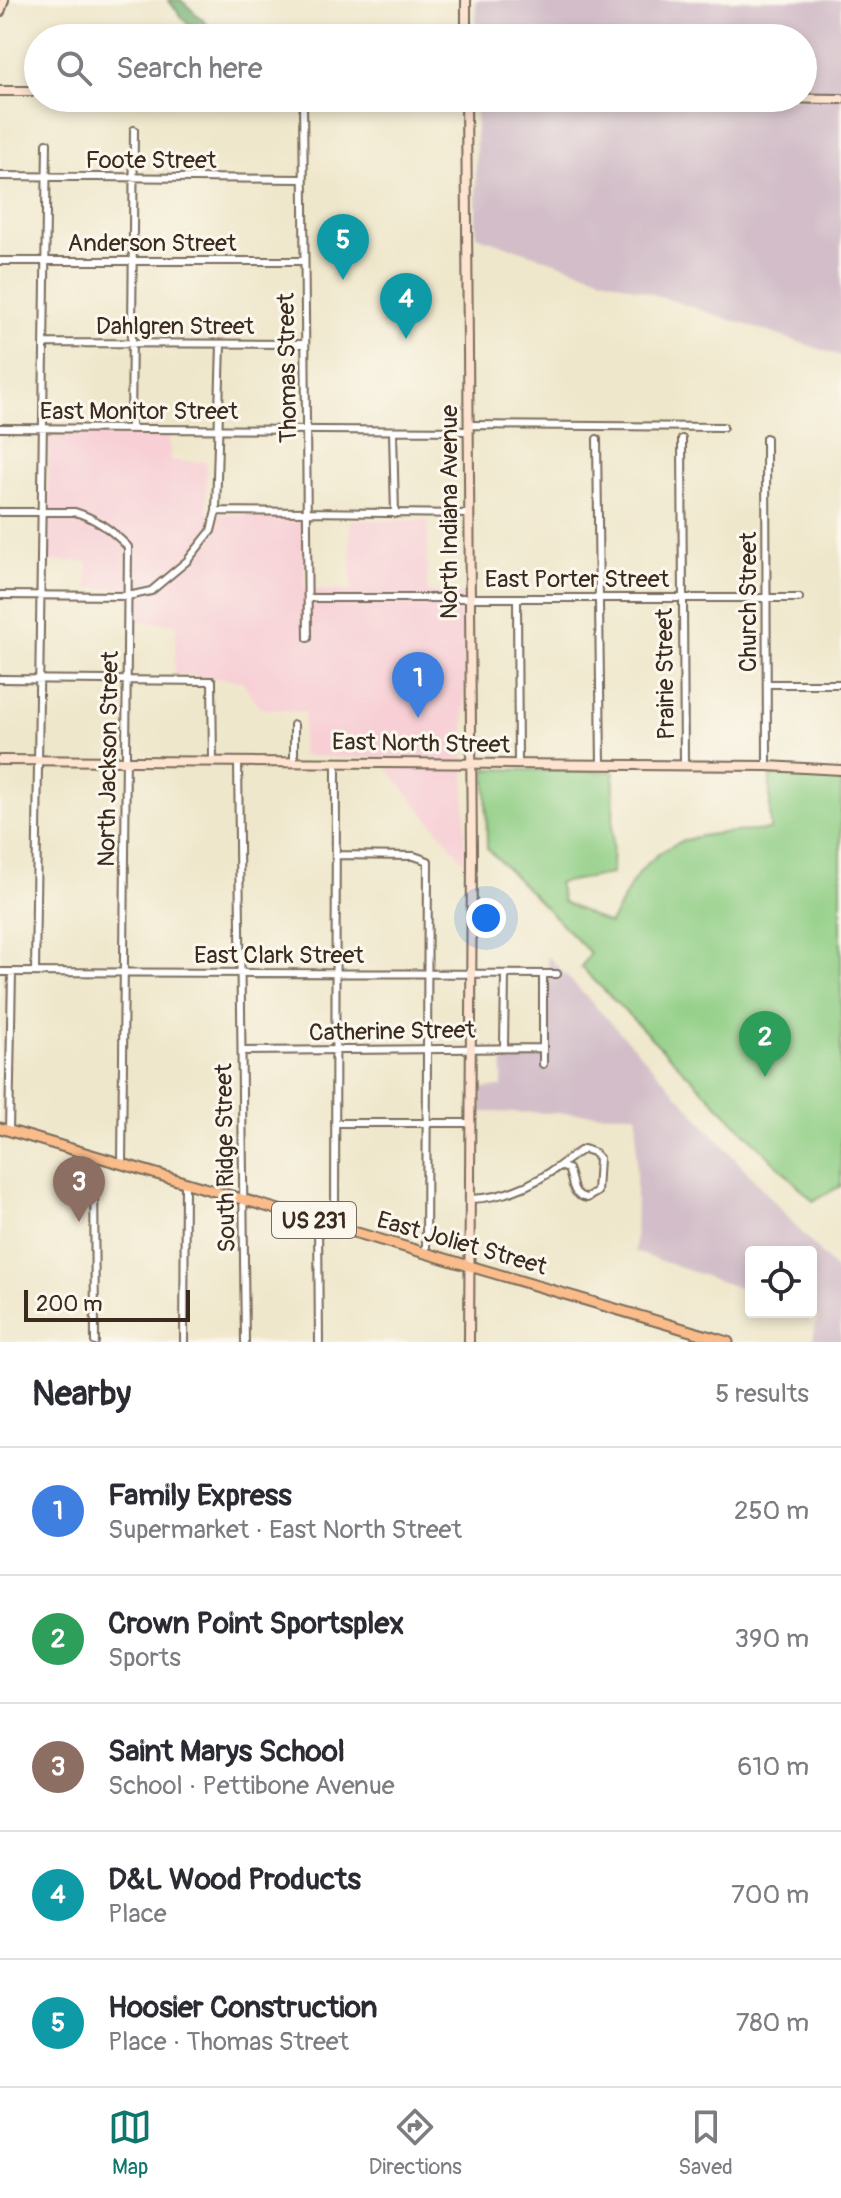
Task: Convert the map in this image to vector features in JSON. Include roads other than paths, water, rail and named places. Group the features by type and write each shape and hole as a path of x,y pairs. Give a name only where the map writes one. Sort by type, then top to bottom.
{"main road":[{"name":"East Joliet Street","path":"5,1129 728,1342"}],"street":[{"path":"0,12 4,0"},
{"path":"466,0 466,24"},
{"path":"0,91 24,91"},
{"path":"817,99 841,99"},
{"name":"Thomas Street","path":"303,112 308,638"},
{"name":"North Indiana Avenue","path":"466,112 471,764 469,1342"},
{"path":"131,428 134,130"},
{"path":"35,972 47,143"},
{"name":"Foote Street","path":"0,176 302,179"},
{"name":"Anderson Street","path":"0,261 304,261"},
{"name":"Dahlgren Street","path":"45,343 304,344"},
{"path":"0,595 128,596 151,591 187,561 211,531 216,511 221,344"},
{"name":"East Monitor Street","path":"0,428 393,431 723,427"},
{"path":"393,431 395,514"},
{"name":"Church Street","path":"766,438 767,766"},
{"path":"597,439 601,765"},
{"name":"Prairie Street","path":"682,439 684,765"},
{"path":"216,511 469,514"},
{"path":"0,512 42,512"},
{"name":"North Jackson Street","path":"42,512 85,515 117,535 128,547 122,1164"},
{"name":"East Porter Street","path":"308,598 799,598"},
{"path":"517,598 518,764"},
{"path":"0,679 212,681 213,761"},
{"path":"767,684 841,684"},
{"path":"294,725 294,761"},
{"name":"East North Street","path":"0,760 684,765 841,770"},
{"name":"South Ridge Street","path":"238,761 245,1342"},
{"path":"335,1226 336,762"},
{"path":"336,855 425,858 428,868 426,1253"},
{"name":"East Clark Street","path":"0,972 557,974"},
{"path":"5,1129 12,972"},
{"path":"504,1048 505,974"},
{"path":"543,974 543,1064"},
{"name":"Catherine Street","path":"242,1051 542,1048"},
{"path":"335,1123 470,1123"},
{"path":"470,1199 515,1191 584,1149 599,1158 597,1192 587,1198 578,1195 573,1189 568,1169 560,1166"},
{"path":"94,1155 95,1342"},
{"path":"184,1342 185,1184"},
{"path":"318,1221 319,1342"}],"place":[{"name":"Hoosier Construction","path":"343,280"},
{"name":"D&L Wood Products","path":"406,339"},
{"name":"Family Express","path":"418,718"},
{"name":"Crown Point Sportsplex","path":"765,1077"},
{"name":"Saint Marys School","path":"79,1222"}]}
